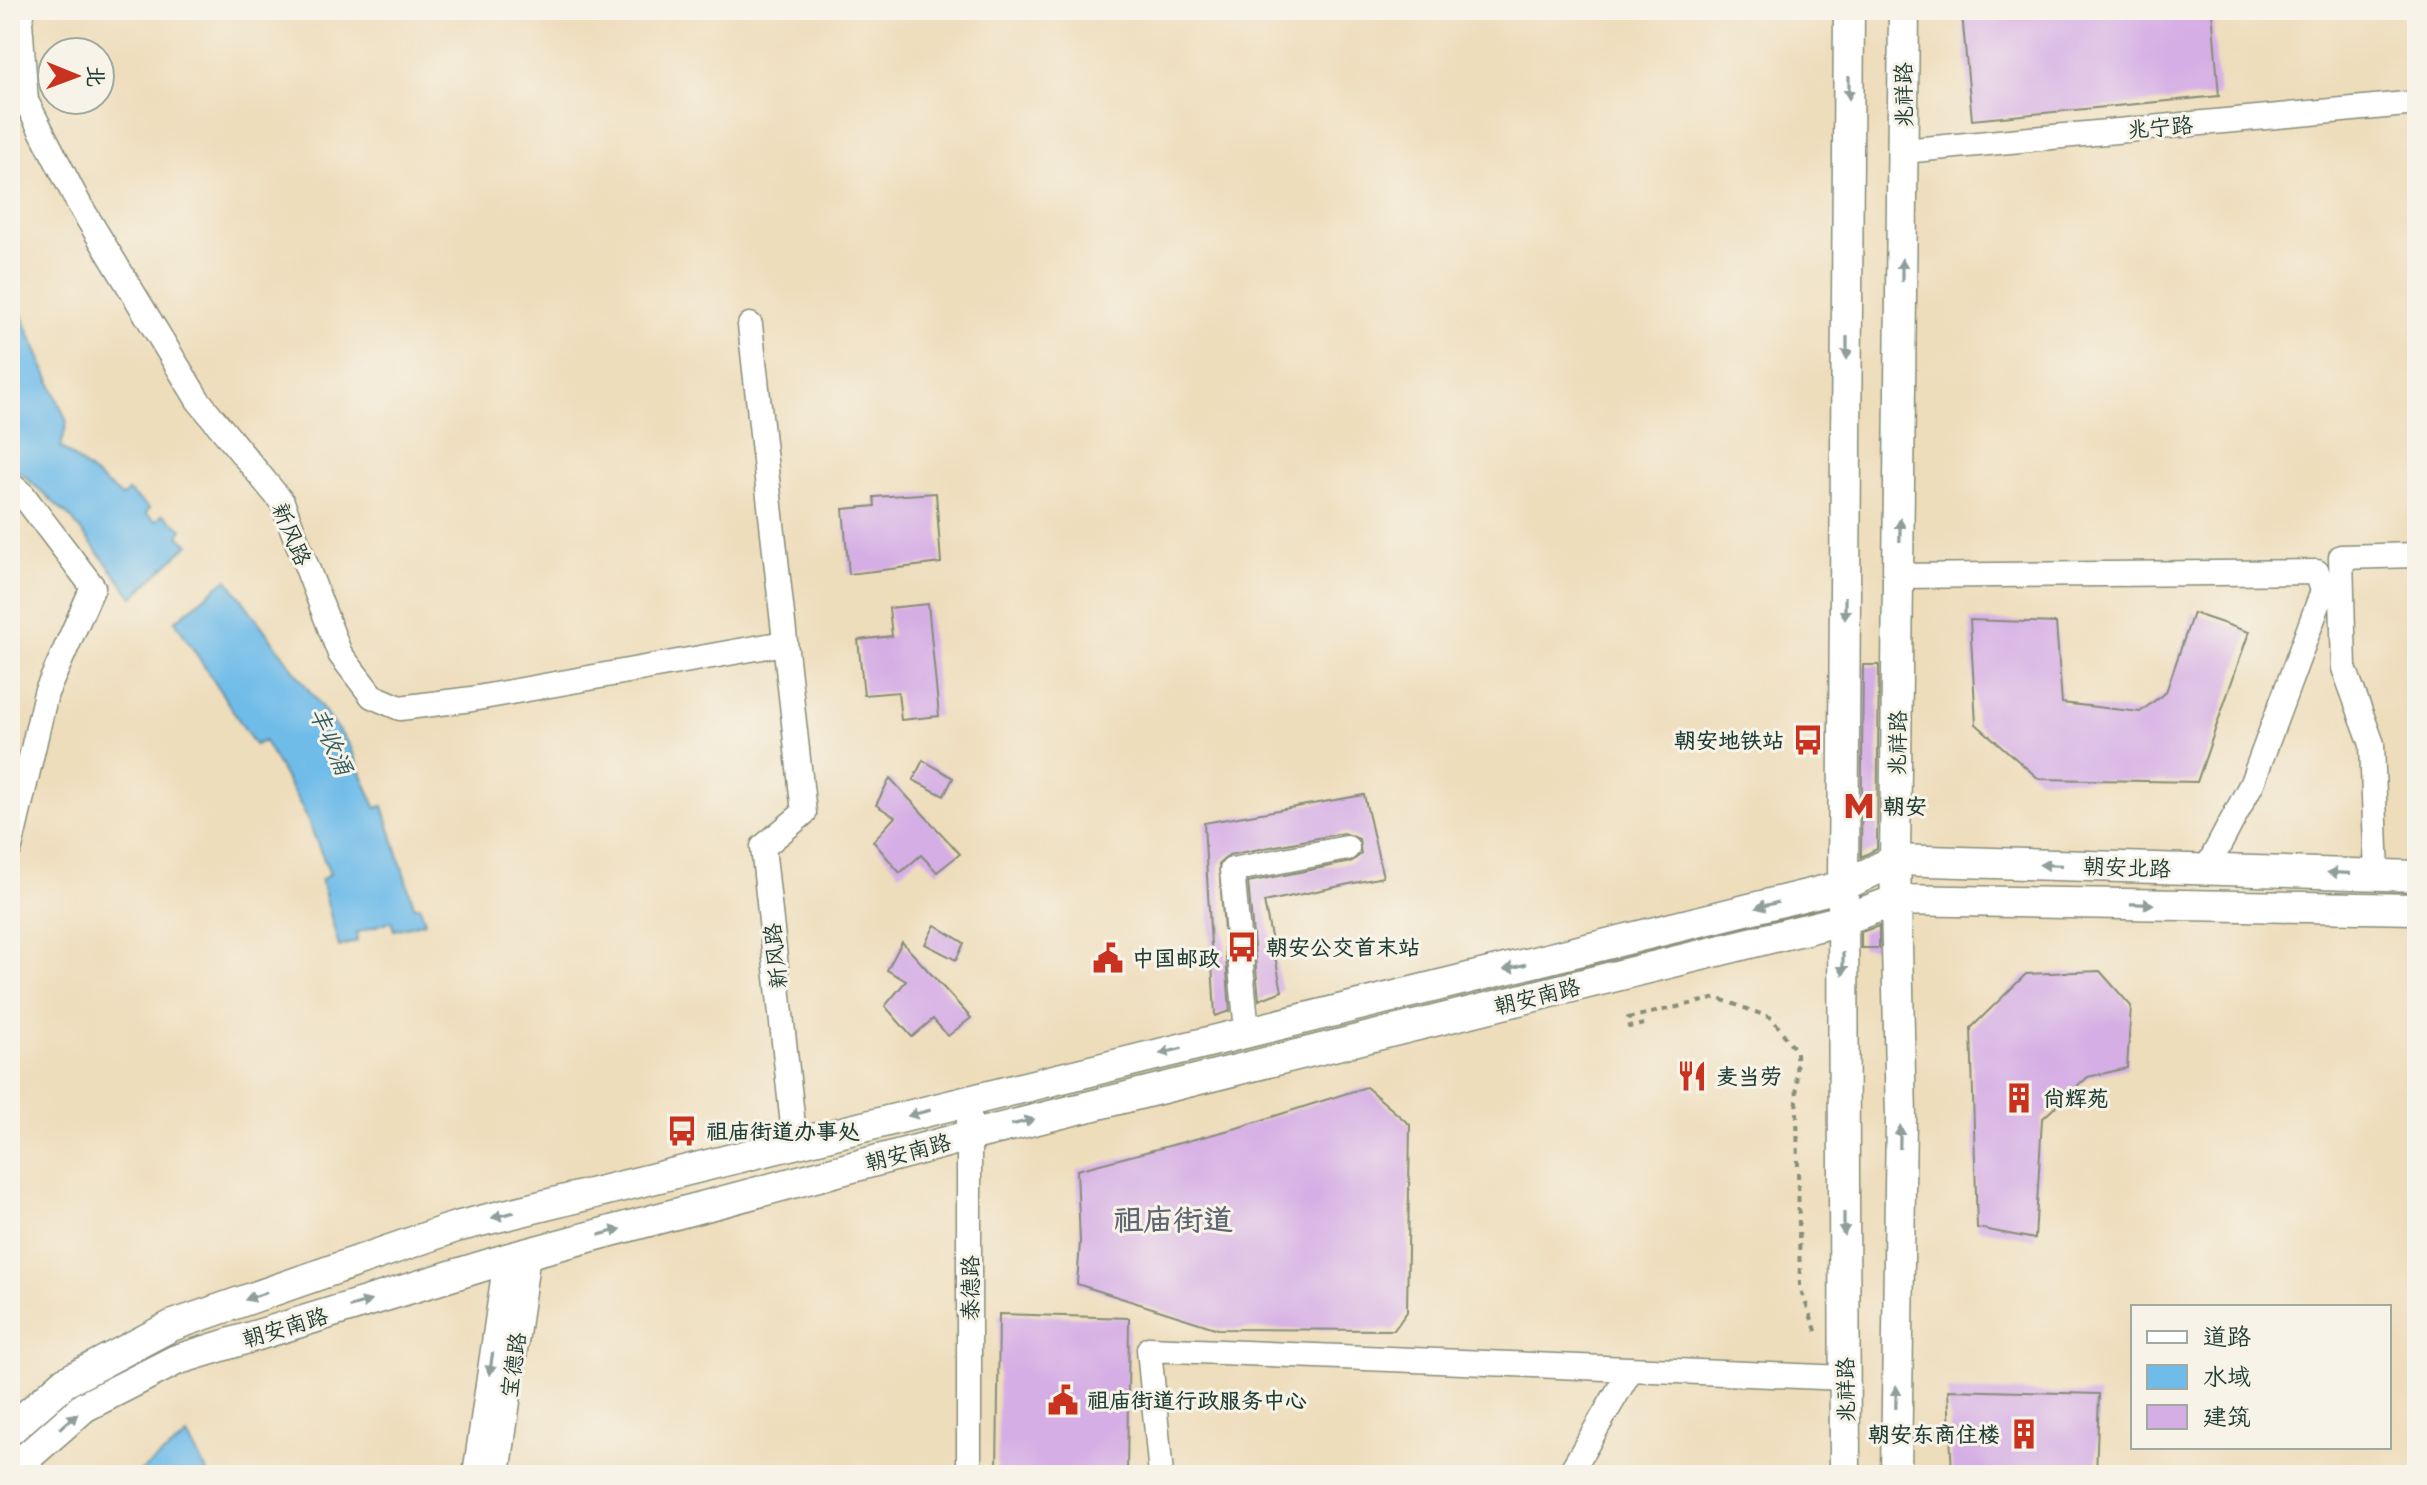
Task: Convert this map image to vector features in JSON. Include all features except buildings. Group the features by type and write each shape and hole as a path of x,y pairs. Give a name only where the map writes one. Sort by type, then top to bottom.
{"main road":[{"name":"兆祥路","path":"1845,1475 1843,886 1849,10"},
{"name":"兆祥路","path":"1896,1475 1901,1117 1895,860 1904,10"},
{"name":"朝安北路","path":"1843,886 1895,860 2417,876"},
{"name":"朝安南路","path":"10,1430 65,1382 171,1326 456,1227 1843,886"},
{"name":"朝安北路","path":"1843,920 1896,900 2417,909"},
{"name":"朝安南路","path":"10,1472 84,1407 176,1360 517,1256 969,1136 1843,920"}],"street":[{"name":"新风路","path":"23,10 20,21 26,101 79,204 198,400 282,502 340,654 372,696 400,708 472,699 784,643"},
{"name":"兆宁路","path":"1903,151 2417,103"},
{"name":"新风路","path":"750,325 804,813 763,847 795,1144"},
{"path":"10,484 23,495 93,587 46,693 10,848"},
{"path":"2377,875 2372,744 2344,668 2341,557 2417,555"},
{"path":"1899,576 2317,572 2323,591 2252,783 2206,870"},
{"path":"1247,1032 1232,870 1347,848"},
{"name":"泰德路","path":"969,1101 969,1475"},
{"name":"宝德路","path":"475,1475 517,1256"},
{"name":"宝德路","path":"498,1475 517,1256"},
{"path":"1161,1475 1149,1349 1845,1378"},
{"path":"1569,1475 1631,1369"}],"path":[{"path":"1644,1024 1629,1027 1628,1018 1717,998 1772,1018 1796,1051 1800,1288 1818,1336"}],"water":[{"path":"10,287 67,422 61,447 122,497 128,491 149,508 146,514 156,521 163,514 182,529 179,536 189,544 133,597 71,518 10,463"},
{"name":"丰收涌","path":"227,579 350,746 376,808 383,806 414,906 420,906 425,922 394,930 391,921 356,933 357,941 339,947 321,880 330,874 303,809 264,741 255,745 175,621"},
{"path":"187,1436 209,1475 136,1475"}],"place":[{"name":"朝安地铁站","path":"1808,740"},
{"name":"朝安","path":"1859,806"},
{"name":"朝安公交首末站","path":"1242,947"},
{"name":"中国邮政","path":"1108,958"},
{"name":"麦当劳","path":"1692,1076"},
{"name":"尚辉苑","path":"2019,1098"},
{"name":"祖庙街道办事处","path":"682,1131"},
{"name":"祖庙街道行政服务中心","path":"1063,1400"},
{"name":"朝安东商住楼","path":"2024,1434"}],"district":[{"name":"祖庙街道","path":"1173,1220"}]}
